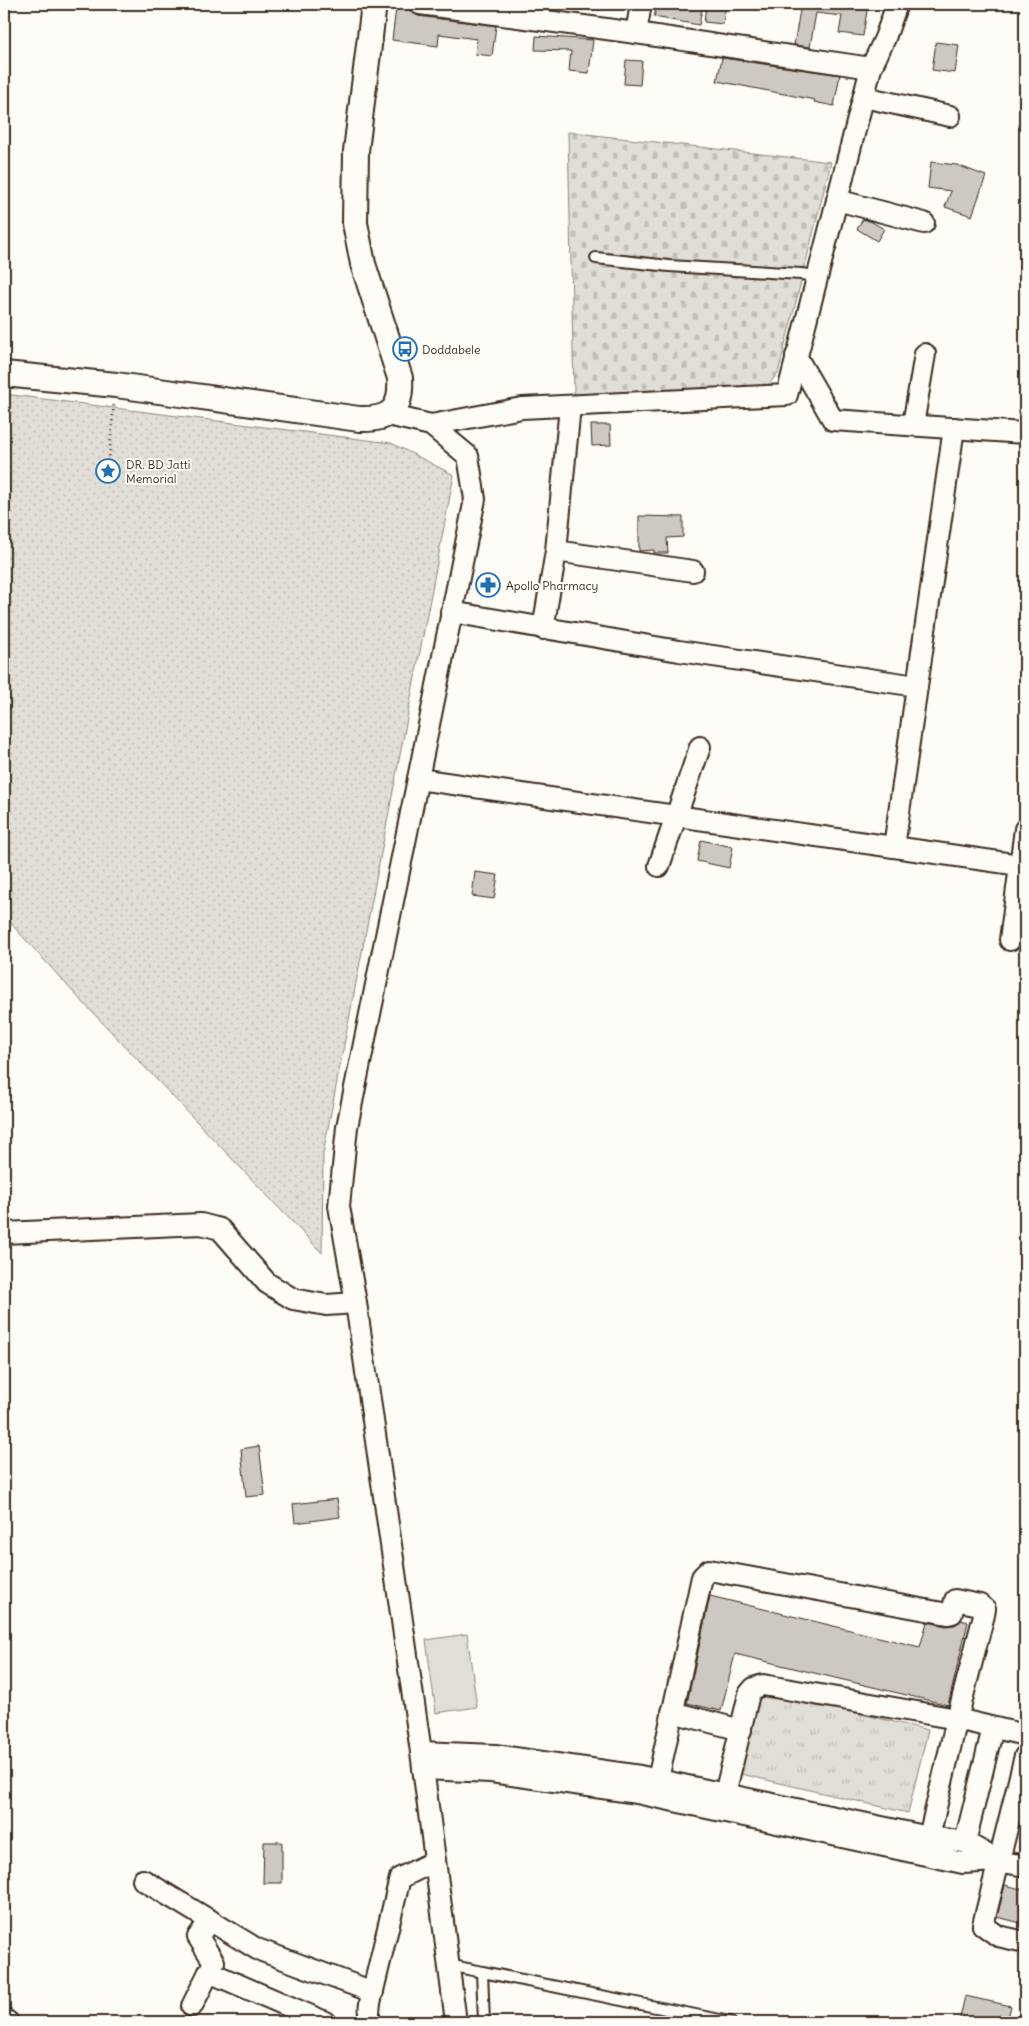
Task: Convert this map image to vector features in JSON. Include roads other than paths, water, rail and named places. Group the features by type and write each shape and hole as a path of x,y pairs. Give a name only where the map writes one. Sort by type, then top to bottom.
{"street":[{"path":"4,374 116,385 359,419 377,419 388,415 398,405 400,378 363,264 355,223 356,151 374,4"},
{"path":"420,4 636,33 871,68"},
{"path":"636,33 640,4"},
{"path":"431,426 522,408 788,395 796,356 871,68 897,4"},
{"path":"864,97 950,116"},
{"path":"837,200 924,223"},
{"path":"913,426 925,354"},
{"path":"796,356 832,420 1025,433"},
{"path":"543,629 556,552 570,406"},
{"path":"388,415 431,426 468,456 475,499 347,1127 339,1206 356,1303 422,1761 456,2022"},
{"path":"894,847 954,428"},
{"path":"556,552 693,571"},
{"path":"451,612 543,629 917,686"},
{"path":"659,866 700,747"},
{"path":"418,779 1020,865"},
{"path":"1010,940 1025,829"},
{"path":"4,1233 211,1225 220,1229 267,1283 293,1299 326,1305 356,1303"},
{"path":"656,1788 702,1577 709,1570 948,1614 952,1613 955,1600 980,1605 985,1609 929,1837"},
{"path":"725,1794 750,1694 754,1688 763,1685 957,1719 1025,1735"},
{"path":"672,1712 741,1730"},
{"path":"965,1842 993,1728"},
{"path":"422,1761 495,1755 656,1788 963,1863 998,1861 1025,1866"},
{"path":"1025,1756 1019,1806 998,1861 983,1925 998,1936 1025,1942"},
{"path":"656,1788 725,1794 929,1837 965,1842 998,1861"},
{"path":"368,2022 373,1992 400,1878 435,1861"},
{"path":"143,1880 257,1948 373,1992"},
{"path":"192,2006 214,1962 198,1937 210,1920"},
{"path":"209,1972 326,2022"},
{"path":"4,2020 8,2022"}],"lane":[{"path":"596,258 669,266 817,276"},
{"path":"448,1965 730,2022"},
{"path":"482,1972 484,2022"}],"place":[{"name":"Doddabele","path":"405,349"},
{"name":"DR. BD Jatti Memorial","path":"108,471"},
{"name":"Apollo Pharmacy","path":"488,585"}]}
